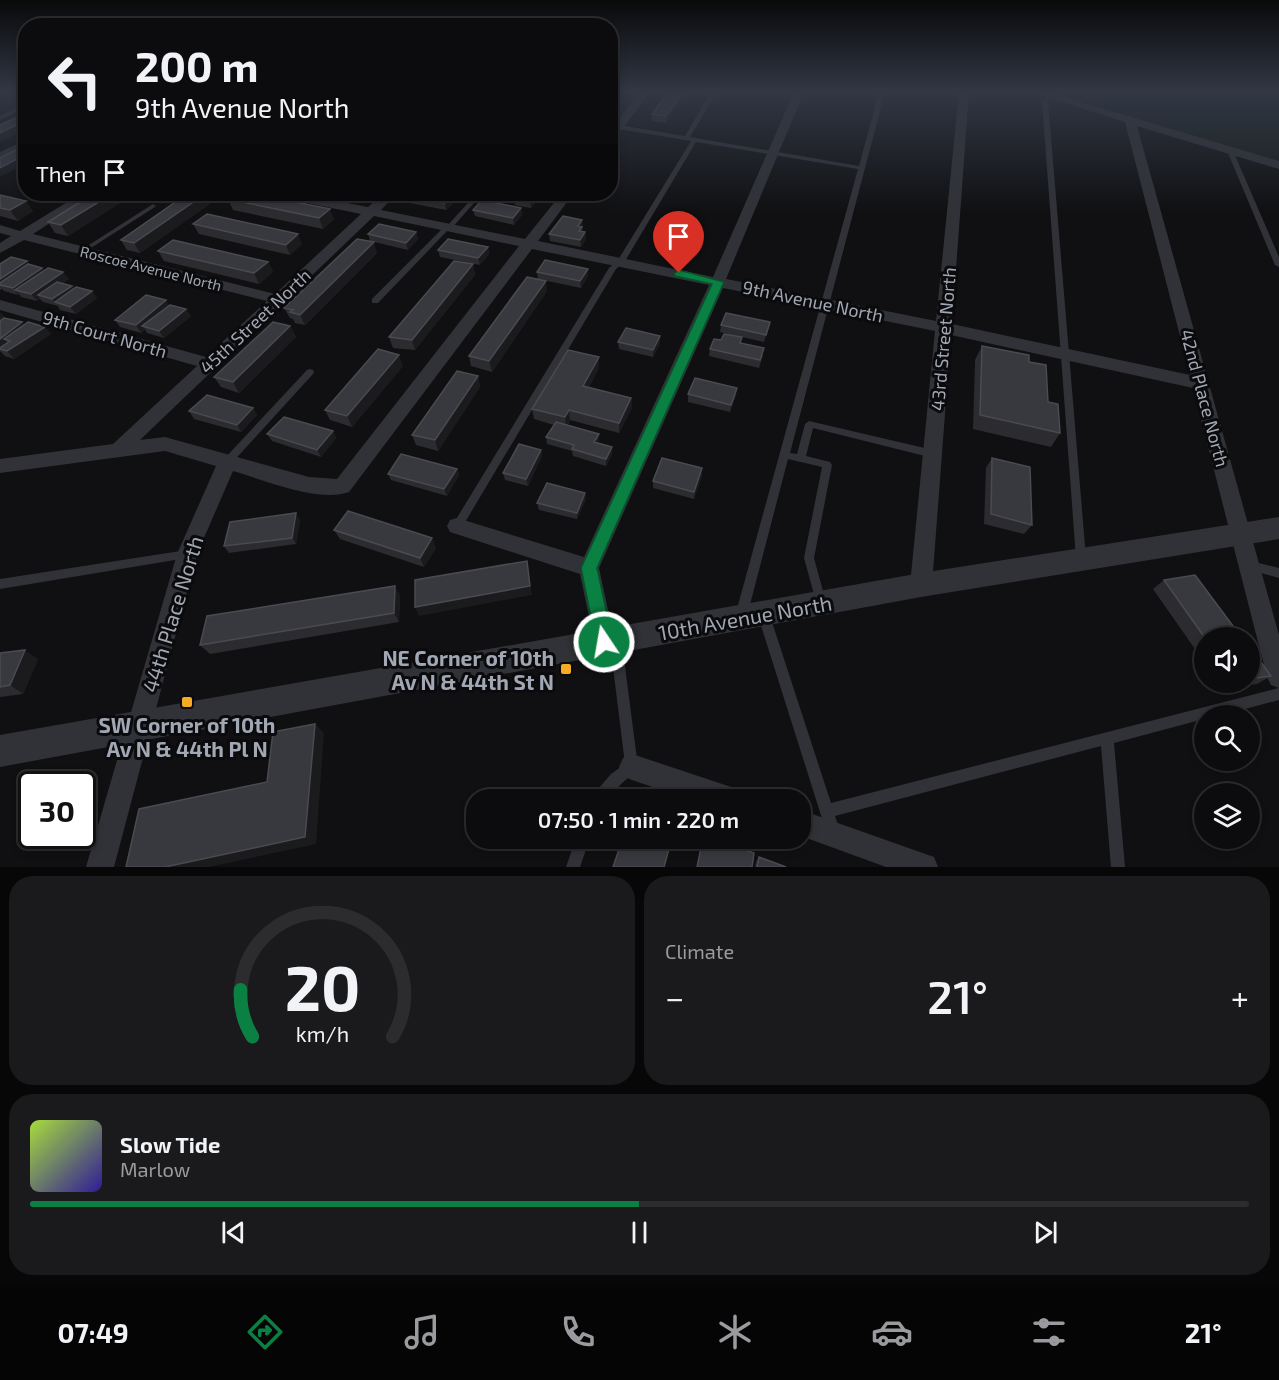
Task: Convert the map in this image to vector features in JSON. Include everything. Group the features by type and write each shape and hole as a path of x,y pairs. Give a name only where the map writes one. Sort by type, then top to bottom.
{"street":[{"path":"610,641 589,568 718,282 782,132"},
{"name":"43rd Street North","path":"921,585 961,132"},
{"name":"42nd Place North","path":"1134,132 1279,676"},
{"path":"1176,132 1279,165"},
{"path":"0,157 18,147"},
{"path":"0,249 76,201"},
{"name":"9th Avenue North","path":"317,201 621,261 1202,384"},
{"name":"45th Street North","path":"120,449 382,201"},
{"path":"0,466 165,444 309,485 342,487 561,201"},
{"name":"Roscoe Avenue North","path":"0,228 81,252 278,299"},
{"name":"9th Court North","path":"0,305 210,364"},
{"name":"44th Place North","path":"99,867 187,554 227,462"},
{"path":"457,526 589,568"},
{"name":"10th Avenue North","path":"0,751 921,585 1242,532 1279,528"},
{"path":"632,766 699,789"},
{"path":"811,823 830,822 924,867"}],"lane":[{"path":"662,132 862,168"},
{"path":"457,526 613,268 621,261 693,132"},
{"path":"871,132 785,455 752,616 830,822 1107,739 1279,694"},
{"path":"1048,132 1082,559"},
{"path":"1232,149 1231,153 1279,266"},
{"path":"375,301 472,201"},
{"path":"81,252 153,206"},
{"path":"227,462 310,372"},
{"path":"801,459 809,424 933,454"},
{"path":"785,455 827,465 809,558 822,604"},
{"path":"0,584 187,554"},
{"path":"1250,566 1279,573"},
{"path":"607,789 632,766 610,641"},
{"path":"1107,739 1118,867"},
{"path":"573,867 579,849"}],"shaded area":[{"path":"1180,132 1279,132 1279,162"}],"building":[{"path":"18,149 18,158 0,168 0,158"},
{"path":"0,195 26,201 10,210 0,208"},
{"path":"82,201 100,201 61,225 48,222"},
{"path":"177,201 195,201 134,243 121,240"},
{"path":"238,201 291,201 330,209 319,218"},
{"path":"481,201 521,208 513,218 473,210"},
{"path":"207,214 298,234 286,245 193,224"},
{"path":"563,216 582,220 578,226 582,227 579,231 585,232 580,240 549,234"},
{"path":"379,224 416,232 406,243 368,234"},
{"path":"357,239 374,242 300,315 284,308"},
{"path":"448,239 488,247 478,258 438,250"},
{"path":"173,240 268,262 254,273 158,251"},
{"path":"11,257 27,261 0,279 0,264"},
{"path":"545,260 588,269 580,281 537,272"},
{"path":"454,261 473,264 412,340 389,337"},
{"path":"28,264 42,268 13,288 0,285 0,283"},
{"path":"48,268 63,272 31,294 15,290"},
{"path":"527,277 546,281 489,361 469,356"},
{"path":"57,282 72,286 52,299 38,295"},
{"path":"76,287 92,291 70,307 55,302"},
{"path":"146,295 166,300 136,325 115,320"},
{"path":"170,305 186,309 159,331 142,326"},
{"path":"726,313 770,322 766,335 721,325"},
{"path":"4,318 22,322 0,339 0,321"},
{"path":"28,322 45,327 7,351 0,349 10,341 4,339"},
{"path":"273,322 290,326 233,382 214,377"},
{"path":"626,328 660,336 653,350 618,342"},
{"path":"724,334 742,337 740,343 764,348 760,360 710,349 714,339 721,340"},
{"path":"982,346 1029,355 1029,362 1046,365 1048,402 1058,404 1060,433 980,415"},
{"path":"378,349 399,355 347,416 325,410"},
{"path":"568,350 599,357 583,386 631,398 619,423 569,410 565,417 532,409"},
{"path":"457,371 478,376 435,440 412,435"},
{"path":"695,378 737,388 731,405 688,394"},
{"path":"207,395 253,408 237,425 189,411"},
{"path":"284,417 333,431 317,450 267,434"},
{"path":"556,422 599,434 594,442 612,447 606,459 572,449 574,445 546,437"},
{"path":"519,444 541,450 526,479 503,473"},
{"path":"401,454 457,469 444,489 388,474"},
{"path":"662,458 702,468 694,492 653,481"},
{"path":"992,458 1030,467 1032,525 991,514"},
{"path":"547,483 585,493 577,513 537,503"},
{"path":"348,511 432,538 420,558 334,530"},
{"path":"296,513 292,538 224,546 230,522"},
{"path":"527,561 530,586 415,607 415,580"},
{"path":"1195,575 1234,627 1197,627 1164,580"},
{"path":"395,586 394,613 200,645 207,616"},
{"path":"25,650 10,685 0,687 0,653"},
{"path":"1260,661 1271,676 1260,678"},
{"path":"315,724 305,837 165,867 126,867 139,809 267,782 273,732"},
{"path":"619,849 669,849 664,867 613,867"},
{"path":"701,849 742,849 754,853 752,867 697,867"},
{"path":"759,857 786,867 757,867"}],"place":[{"name":"NE Corner of 10th Av N & 44th St N","path":"566,669"},
{"name":"SW Corner of 10th Av N & 44th Pl N","path":"187,702"}],"route":[{"path":"604,642 589,568 718,282 679,273"}]}
